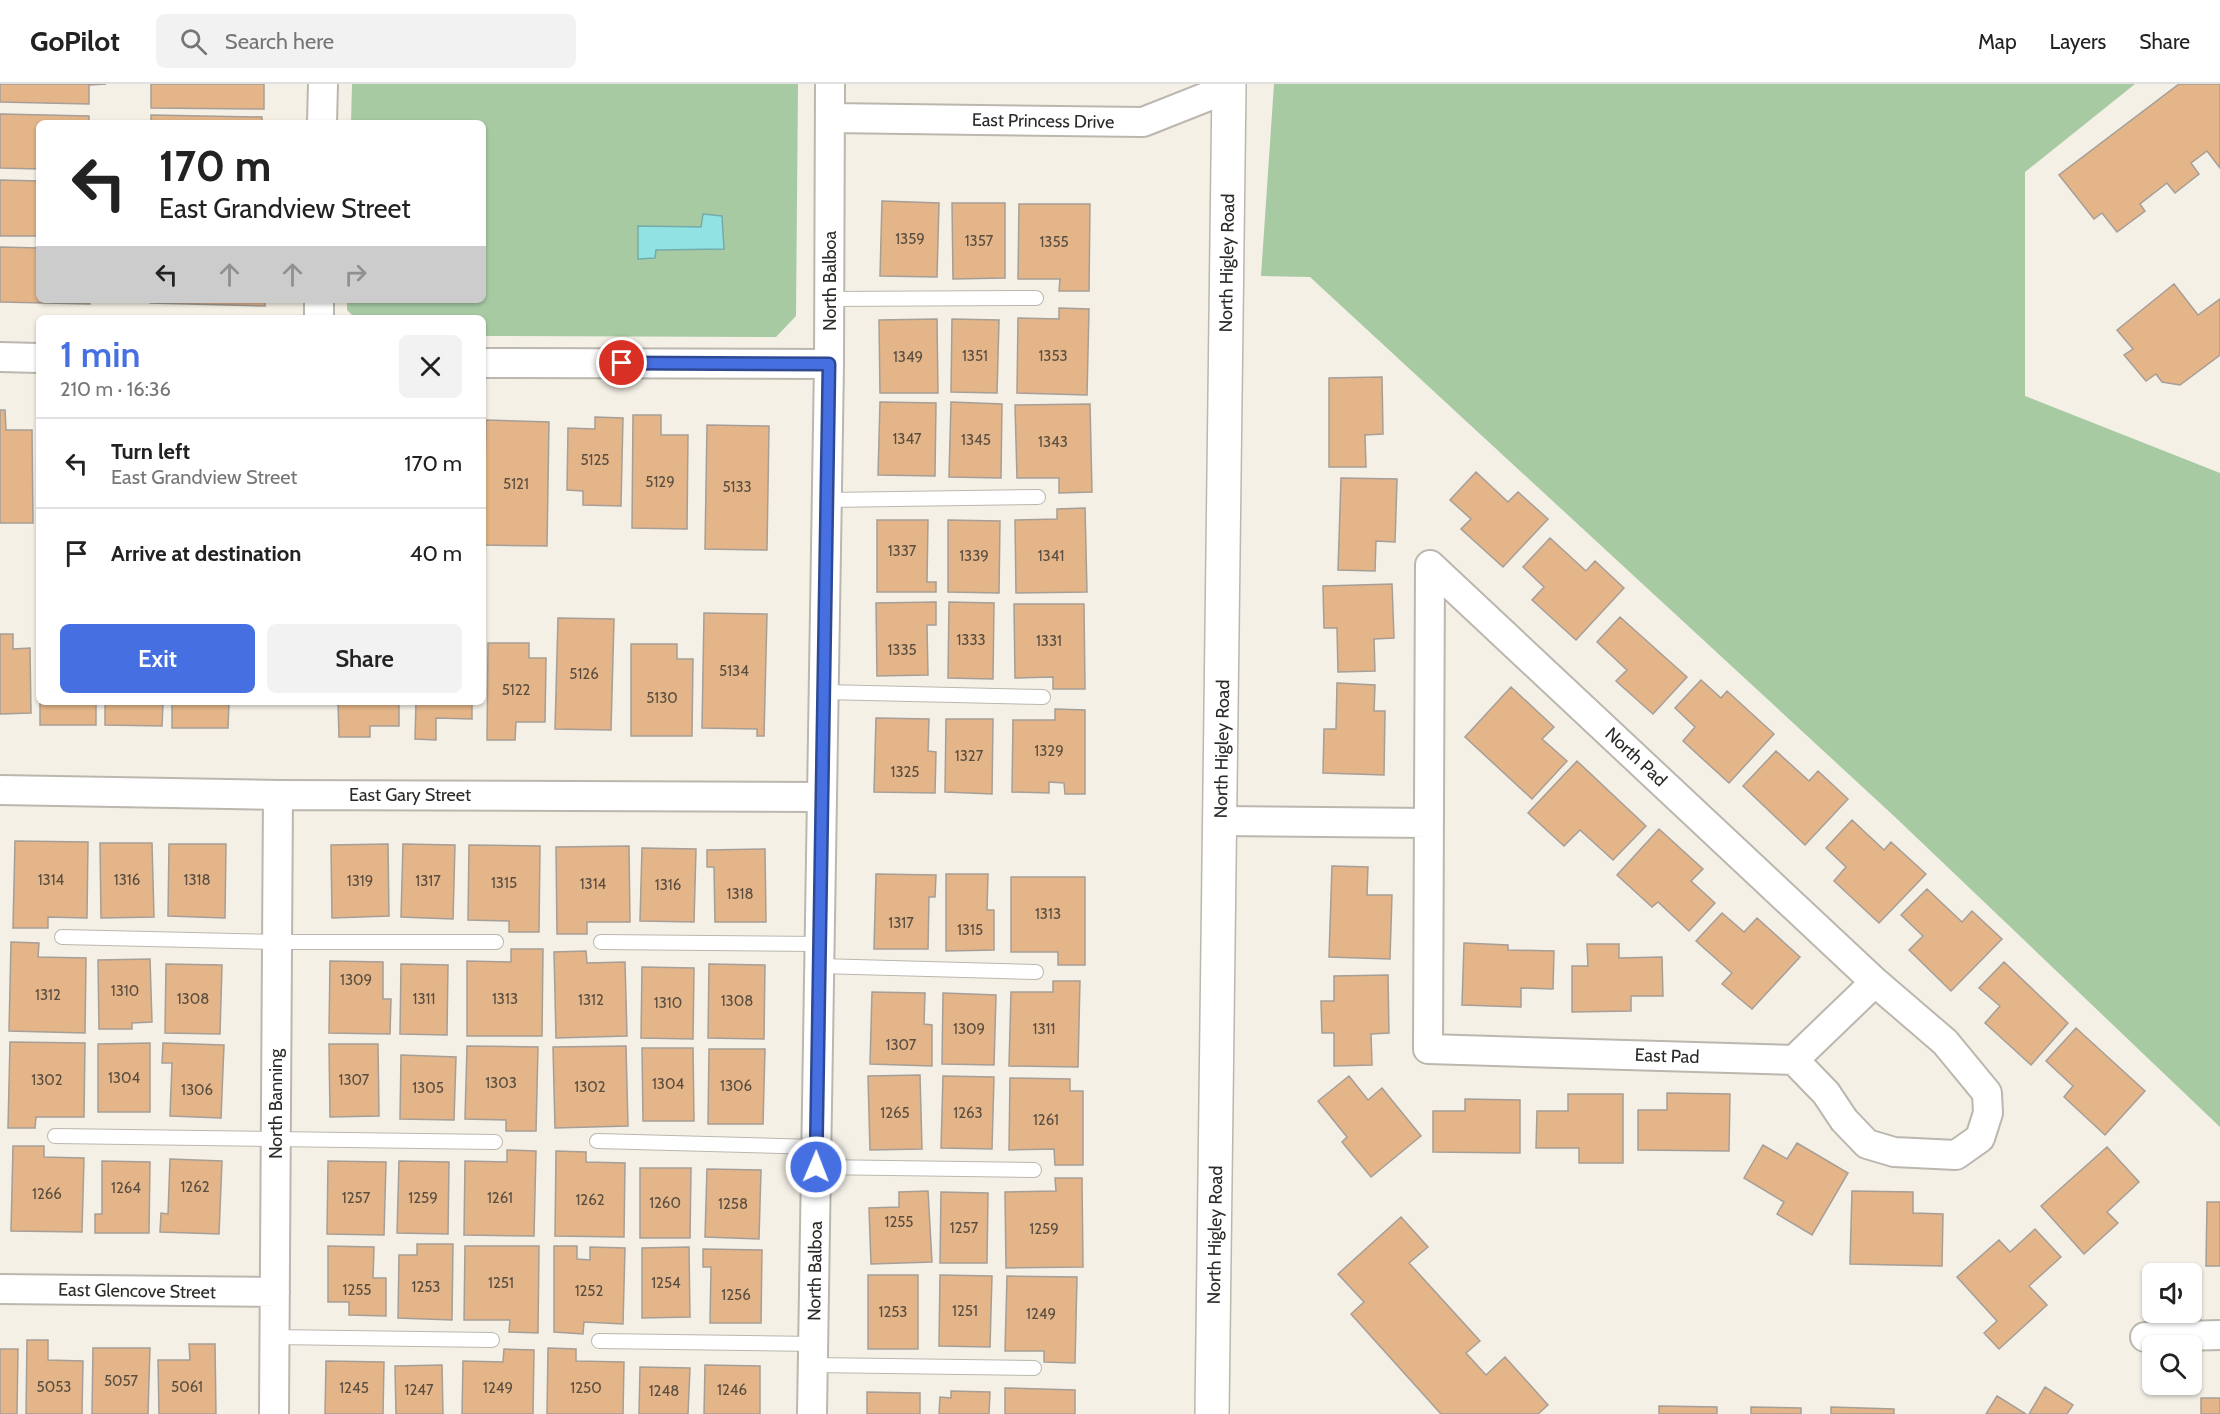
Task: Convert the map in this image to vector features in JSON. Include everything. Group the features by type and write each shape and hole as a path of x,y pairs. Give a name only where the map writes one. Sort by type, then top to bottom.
{"main road":[{"name":"North Higley Road","path":"1212,1414 1221,821 1222,86"}],"street":[{"path":"322,120 323,84"},
{"name":"North Balboa","path":"812,1414 830,299 830,84"},
{"name":"East Princess Drive","path":"830,118 1143,122 1222,86"},
{"path":"0,357 36,358"},
{"path":"486,363 829,364"},
{"name":"North Pad","path":"1428,1048 1430,565 1875,982 1945,1042 1987,1093 1988,1113 1980,1138 1956,1155 1894,1152 1867,1144 1844,1120 1826,1093 1794,1060"},
{"name":"East Gary Street","path":"0,789 278,795 821,797"},
{"name":"North Banning","path":"274,1414 278,795"},
{"path":"1221,821 1429,824"},
{"path":"1794,1060 1875,982"},
{"name":"East Pad","path":"1428,1048 1794,1060"},
{"name":"East Glencove Street","path":"0,1289 274,1292"},
{"path":"2202,1335 2220,1335"}],"lane":[{"path":"830,299 1036,298"},
{"path":"827,500 1038,497"},
{"path":"824,692 1043,697"},
{"path":"62,937 277,942 496,942"},
{"path":"601,942 819,955 1036,972"},
{"path":"55,1136 495,1142"},
{"path":"597,1141 1034,1170"},
{"path":"274,1337 492,1340"},
{"path":"598,1341 1034,1368"}],"green space":[{"path":"352,84 798,84 796,316 776,337 486,336 486,315 352,315 347,310 347,303 486,303 486,120 351,120"},
{"path":"1274,84 2135,84 2025,172 2025,396 2220,473 2220,1127 1895,817 1310,277 1261,276"}],"water":[{"path":"703,214 722,216 724,249 656,250 655,258 638,259 638,226 701,227"}],"building":[{"path":"0,84 106,84 89,85 89,104 0,102"},
{"path":"151,84 264,84 264,109 151,108"},
{"path":"2179,84 2220,84 2220,168 2207,151 2191,163 2199,174 2175,193 2167,183 2140,204 2145,211 2117,232 2102,213 2094,219 2059,175"},
{"path":"0,114 89,116 89,120 36,120 36,169 0,168"},
{"path":"151,115 262,117 262,120 151,120"},
{"path":"0,180 36,181 36,236 0,236"},
{"path":"882,201 939,203 937,277 880,276"},
{"path":"952,203 1005,203 1005,278 953,279"},
{"path":"1019,204 1090,204 1089,291 1059,291 1060,279 1018,279"},
{"path":"0,247 36,248 36,303 0,302"},
{"path":"2174,284 2198,315 2220,299 2220,355 2180,385 2162,382 2156,374 2146,381 2124,355 2133,349 2117,330"},
{"path":"150,303 265,303 265,306"},
{"path":"1059,308 1089,309 1087,395 1017,393 1018,318 1059,319"},
{"path":"937,319 938,393 880,393 879,320"},
{"path":"952,319 999,320 997,393 951,392"},
{"path":"1382,377 1383,434 1365,435 1366,467 1329,467 1329,378"},
{"path":"880,402 936,403 935,476 878,475"},
{"path":"951,402 1002,404 1001,478 949,477"},
{"path":"1090,404 1092,492 1059,493 1059,478 1017,478 1015,405"},
{"path":"0,410 5,410 6,430 32,430 33,523 0,523"},
{"path":"633,415 661,415 661,435 688,435 687,529 632,528"},
{"path":"595,417 623,418 621,506 583,505 583,491 567,490 568,428 595,429"},
{"path":"486,420 549,422 547,546 486,545"},
{"path":"707,425 769,426 767,550 705,549"},
{"path":"1476,472 1508,502 1518,492 1548,519 1503,567 1461,529 1471,519 1450,500"},
{"path":"1341,478 1397,479 1395,542 1376,541 1375,571 1338,570"},
{"path":"1085,508 1087,592 1016,593 1015,520 1057,519 1057,509"},
{"path":"877,520 928,520 927,582 936,582 936,592 877,592"},
{"path":"948,520 1000,521 999,593 948,592"},
{"path":"1550,538 1586,571 1595,561 1624,588 1576,640 1532,600 1544,587 1523,567"},
{"path":"1392,584 1394,638 1374,639 1375,671 1338,672 1337,628 1324,628 1323,586"},
{"path":"936,602 936,625 927,625 928,675 877,676 876,603"},
{"path":"949,602 994,603 993,679 948,678"},
{"path":"1014,604 1084,604 1085,689 1053,689 1053,677 1015,678"},
{"path":"704,613 767,614 764,736 757,736 757,729 702,728"},
{"path":"1620,617 1687,677 1653,714 1616,681 1627,670 1597,642"},
{"path":"558,618 614,619 611,730 555,729"},
{"path":"0,634 13,634 13,649 30,648 31,713 0,714"},
{"path":"488,643 529,643 529,658 546,658 545,722 516,722 515,740 487,740"},
{"path":"631,644 677,644 677,659 693,659 692,736 631,736"},
{"path":"1701,680 1721,698 1727,691 1774,734 1729,783 1683,741 1695,727 1675,708"},
{"path":"1337,683 1375,685 1374,711 1385,711 1384,775 1323,773 1324,729 1336,729"},
{"path":"1511,687 1554,727 1542,739 1567,761 1532,799 1465,737"},
{"path":"40,705 96,705 96,725 40,725"},
{"path":"105,705 163,705 162,726 105,725"},
{"path":"172,705 229,705 228,728 172,728"},
{"path":"338,705 399,705 399,726 370,726 370,737 339,737"},
{"path":"416,705 472,705 472,719 436,718 436,740 415,739"},
{"path":"1055,709 1085,710 1085,794 1065,794 1064,783 1049,782 1049,793 1012,792 1013,720 1055,720"},
{"path":"876,718 929,719 928,751 936,752 935,793 874,792"},
{"path":"946,719 993,719 992,794 945,792"},
{"path":"1776,751 1809,781 1818,771 1848,799 1805,845 1743,786"},
{"path":"1577,761 1646,826 1613,860 1580,830 1564,846 1528,813"},
{"path":"1852,820 1884,850 1891,842 1926,874 1879,923 1834,881 1846,867 1826,848"},
{"path":"1659,829 1703,869 1691,881 1715,903 1689,931 1658,902 1652,907 1617,875"},
{"path":"15,841 88,842 87,918 48,917 48,928 13,928"},
{"path":"100,843 152,843 154,917 101,918"},
{"path":"169,844 226,844 225,918 168,916"},
{"path":"388,844 389,916 332,918 331,845"},
{"path":"403,844 455,845 453,919 401,917"},
{"path":"469,845 540,846 539,932 509,932 509,921 468,920"},
{"path":"629,846 630,922 587,922 587,934 557,934 556,847"},
{"path":"642,848 696,849 694,922 640,921"},
{"path":"765,849 766,922 715,922 714,867 707,867 707,850"},
{"path":"1332,866 1368,867 1367,895 1392,895 1390,959 1329,957"},
{"path":"876,874 936,875 935,897 929,897 928,949 874,949"},
{"path":"946,874 988,874 987,910 994,910 994,950 946,951"},
{"path":"1011,877 1085,877 1085,965 1058,965 1058,952 1011,952"},
{"path":"1927,889 1962,922 1972,911 2002,939 1951,991 1909,950 1923,936 1901,915"},
{"path":"1722,913 1744,932 1757,918 1800,957 1752,1009 1722,984 1732,973 1696,941"},
{"path":"11,942 39,943 38,957 86,958 85,1033 9,1031"},
{"path":"1464,943 1508,945 1508,950 1554,951 1553,989 1521,988 1521,1007 1462,1005"},
{"path":"1587,944 1619,944 1619,958 1662,957 1663,996 1631,996 1631,1011 1572,1012 1572,966 1588,966"},
{"path":"511,949 543,949 542,1036 467,1036 467,961 511,962"},
{"path":"586,951 587,963 625,962 627,1036 556,1038 554,952"},
{"path":"150,959 152,1022 132,1023 132,1029 99,1029 98,960"},
{"path":"330,961 383,962 383,999 391,999 390,1034 329,1033"},
{"path":"2004,962 2068,1023 2031,1065 1985,1023 2000,1006 1979,988"},
{"path":"166,964 222,965 220,1034 165,1033"},
{"path":"401,964 448,965 447,1035 400,1034"},
{"path":"709,964 765,965 764,1039 708,1038"},
{"path":"642,967 694,968 693,1039 641,1038"},
{"path":"1388,975 1389,1033 1371,1034 1372,1065 1334,1066 1334,1033 1322,1033 1321,1001 1334,1001 1334,976"},
{"path":"1053,981 1080,981 1078,1067 1009,1066 1011,992 1053,992"},
{"path":"872,992 925,993 924,1024 932,1025 932,1066 870,1064"},
{"path":"943,993 996,995 994,1065 942,1064"},
{"path":"2076,1028 2145,1091 2105,1135 2064,1097 2073,1086 2046,1061"},
{"path":"10,1042 85,1043 84,1117 36,1117 35,1128 8,1128"},
{"path":"150,1043 150,1112 98,1112 98,1044"},
{"path":"163,1043 224,1045 221,1118 170,1116 172,1063 162,1063"},
{"path":"329,1044 378,1044 379,1116 330,1117"},
{"path":"467,1046 538,1047 536,1131 506,1131 506,1120 465,1119"},
{"path":"626,1046 628,1126 555,1128 553,1047"},
{"path":"642,1048 693,1048 694,1121 643,1121"},
{"path":"709,1049 765,1049 763,1124 708,1124"},
{"path":"401,1055 456,1057 454,1120 400,1119"},
{"path":"920,1075 922,1149 870,1150 868,1076"},
{"path":"943,1076 994,1077 992,1149 941,1148"},
{"path":"1349,1076 1368,1100 1382,1088 1421,1136 1371,1177 1342,1142 1347,1137 1318,1101"},
{"path":"1010,1078 1070,1079 1070,1091 1083,1091 1083,1165 1055,1165 1054,1149 1009,1150"},
{"path":"1667,1093 1730,1094 1729,1151 1638,1150 1638,1110 1667,1110"},
{"path":"1568,1094 1623,1094 1623,1163 1579,1163 1579,1148 1536,1148 1537,1111 1568,1111"},
{"path":"1465,1099 1520,1100 1520,1153 1433,1152 1433,1111 1465,1111"},
{"path":"1797,1143 1848,1173 1812,1235 1777,1214 1784,1202 1744,1178 1763,1145 1787,1159"},
{"path":"13,1146 44,1146 44,1157 84,1158 82,1232 11,1231"},
{"path":"2107,1147 2139,1182 2107,1212 2118,1223 2084,1254 2041,1206"},
{"path":"507,1150 536,1151 534,1236 464,1235 465,1161 507,1162"},
{"path":"556,1151 586,1152 586,1162 625,1163 624,1237 555,1236"},
{"path":"170,1159 222,1161 219,1234 160,1232 161,1213 168,1214"},
{"path":"102,1161 150,1162 149,1233 95,1233 95,1214 102,1214"},
{"path":"328,1161 386,1162 384,1235 327,1234"},
{"path":"399,1161 449,1162 448,1234 397,1233"},
{"path":"640,1168 691,1168 690,1238 640,1238"},
{"path":"707,1169 761,1170 759,1239 705,1237"},
{"path":"1055,1178 1082,1178 1083,1267 1006,1268 1005,1192 1056,1191"},
{"path":"928,1191 932,1262 871,1264 869,1208 899,1207 899,1192"},
{"path":"1852,1191 1913,1192 1913,1213 1943,1214 1942,1266 1850,1264"},
{"path":"941,1192 988,1193 987,1263 940,1263"},
{"path":"2207,1202 2220,1202 2220,1266 2206,1266"},
{"path":"1401,1217 1428,1247 1409,1263 1480,1341 1466,1353 1486,1375 1505,1357 1548,1405 1538,1414 1441,1414 1351,1314 1364,1302 1338,1274"},
{"path":"2035,1229 2061,1257 2029,1286 2047,1305 1999,1349 1984,1333 1997,1321 1957,1277 1999,1240 2010,1252"},
{"path":"417,1244 453,1244 452,1320 398,1318 399,1255 417,1255"},
{"path":"328,1246 374,1247 373,1278 386,1278 386,1316 349,1315 349,1302 328,1302"},
{"path":"465,1246 539,1246 538,1333 509,1332 510,1320 464,1320"},
{"path":"554,1246 577,1246 577,1259 590,1260 590,1247 625,1248 623,1324 584,1322 583,1334 554,1332"},
{"path":"689,1247 690,1317 642,1318 642,1248"},
{"path":"703,1249 762,1250 761,1323 710,1323 711,1267 703,1267"},
{"path":"868,1275 918,1275 918,1349 868,1349"},
{"path":"940,1275 992,1276 990,1347 939,1346"},
{"path":"1007,1276 1077,1277 1075,1363 1044,1362 1044,1351 1005,1351"},
{"path":"27,1340 48,1340 48,1360 83,1361 82,1414 26,1414"},
{"path":"189,1344 215,1344 216,1414 159,1414 158,1360 190,1360"},
{"path":"93,1348 150,1348 148,1414 92,1414"},
{"path":"548,1348 576,1349 576,1361 624,1362 623,1414 547,1414"},
{"path":"0,1349 18,1349 17,1414 0,1414"},
{"path":"504,1349 534,1350 533,1414 462,1414 463,1361 503,1362"},
{"path":"326,1361 384,1362 383,1414 325,1414"},
{"path":"442,1365 443,1414 396,1414 395,1366"},
{"path":"705,1365 760,1366 760,1414 704,1414"},
{"path":"640,1367 690,1368 688,1414 639,1414"},
{"path":"2045,1387 2073,1405 2067,1414 2029,1414"},
{"path":"1005,1388 1075,1390 1075,1414 1005,1414"},
{"path":"951,1391 990,1392 989,1414 939,1414 940,1397 951,1398"},
{"path":"867,1392 920,1393 920,1414 867,1414"},
{"path":"1997,1396 2026,1414 1986,1414"},
{"path":"2201,1398 2220,1398 2220,1414 2201,1414"},
{"path":"1659,1406 1717,1407 1717,1414 1659,1414"},
{"path":"1751,1407 1801,1408 1801,1414 1751,1414"},
{"path":"1831,1407 1894,1409 1894,1414 1831,1414"}],"route":[{"path":"622,363 829,364 816,1167"}]}
